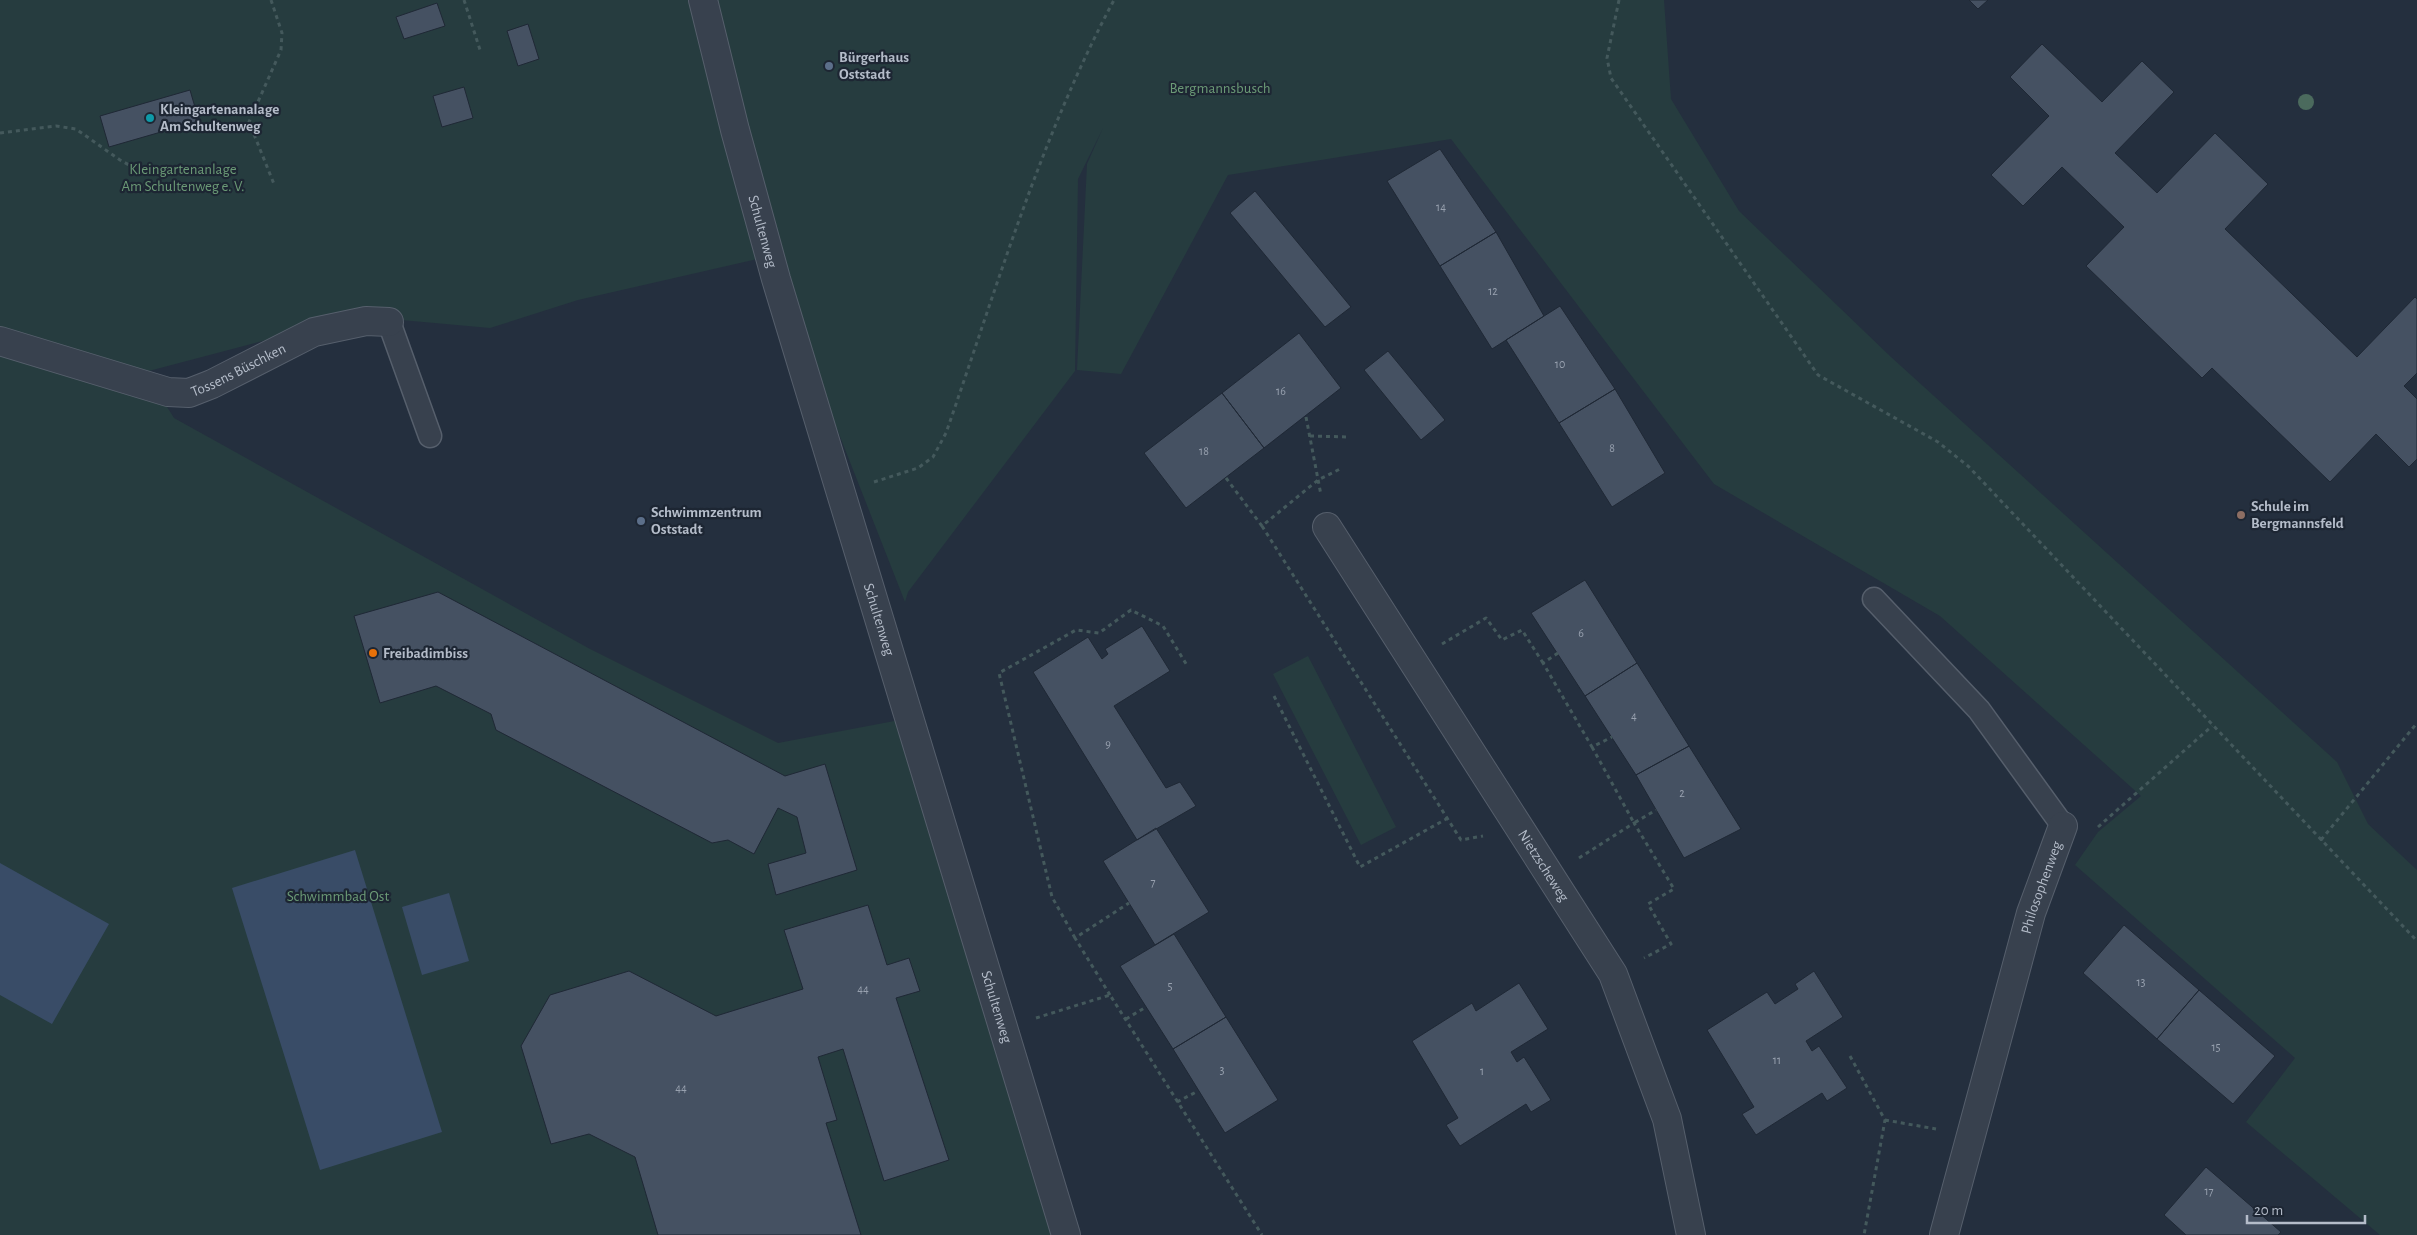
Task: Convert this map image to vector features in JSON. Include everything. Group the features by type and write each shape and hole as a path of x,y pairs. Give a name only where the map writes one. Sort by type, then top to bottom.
{"street":[{"name":"Schultenweg","path":"703,0 735,130 776,279 1066,1235"},
{"name":"Tossens Büschken","path":"0,341 168,392 189,393 212,384 314,332 366,321 389,322"},
{"name":"Nietzscheweg","path":"1327,527 1614,974 1668,1119 1691,1235"},
{"name":"Philosophenweg","path":"1944,1235 2031,913 2064,826"}],"lane":[{"path":"389,322 430,436"},
{"name":"Philosophenweg","path":"1874,599 1979,710 2064,826"}],"path":[{"path":"271,0 278,16 282,33 280,50 248,122 274,184"},
{"path":"464,0 481,53"},
{"path":"840,493 918,468 933,457 946,433 1041,161 1091,43 1114,0"},
{"path":"1619,0 1607,58 1610,78 1818,375 1938,442 1968,466 2417,941"},
{"path":"0,133 56,126 76,129 120,160 148,175"},
{"path":"1306,417 1327,527"},
{"path":"1310,436 1349,437"},
{"path":"1262,526 1318,480 1342,468"},
{"path":"1226,478 1262,526 1462,840 1521,828"},
{"path":"1188,667 1163,626 1131,610 1099,633 1076,630 999,673 1052,898 1075,938 1262,1235"},
{"path":"1413,661 1486,618 1502,640 1522,630 1674,889 1648,904 1671,944"},
{"path":"1543,664 1558,653"},
{"path":"1274,696 1360,867 1448,818"},
{"path":"2321,840 2417,723"},
{"path":"2064,826 2096,829 2212,726"},
{"path":"1592,747 1612,737"},
{"path":"1550,875 1656,810"},
{"path":"1075,938 1128,903"},
{"path":"1002,1028 1110,994"},
{"path":"1126,1018 1146,1007"},
{"path":"1850,1056 1885,1120 1864,1235"},
{"path":"1178,1102 1198,1090"},
{"path":"1885,1120 1931,1128"}],"green space":[{"name":"Schwimmbad Ost","path":"0,0 702,0 770,256 578,300 490,328 357,316 145,372 174,418 590,649 778,743 905,719 1064,1235 0,1235"},
{"name":"Bergmannsbusch","path":"704,0 1664,0 1671,99 1739,211 1891,357 2337,762 2368,824 2417,870 2417,1235 2380,1235 2246,1122 2295,1058 2075,865 2098,832 2141,796 1940,616 1714,484 1451,139 1228,175 1121,374 1077,370 1087,164 1103,128 1078,179 1075,371 908,592 905,602 777,276"},
{"path":"1308,656 1396,827 1361,845 1273,674"}],"water":[{"path":"355,850 442,1132 320,1170 232,888"},
{"path":"0,863 109,924 52,1024 0,995"},
{"path":"449,893 469,961 422,975 402,907"}],"building":[{"path":"1969,0 1988,0 1978,9"},
{"path":"437,3 445,26 404,39 396,17"},
{"path":"528,24 539,59 518,66 507,31"},
{"path":"2042,44 2102,102 2142,61 2174,92 2115,153 2157,193 2215,133 2268,184 2225,229 2357,357 2415,297 2417,299 2417,373 2404,386 2417,399 2417,459 2409,467 2376,434 2330,482 2212,368 2202,378 2086,266 2124,227 2062,167 2023,206 1991,175 2049,116 2010,77"},
{"path":"464,87 473,118 442,127 433,96"},
{"name":"Kleingartenanalage Am Schultenweg","path":"190,90 199,121 109,147 100,116"},
{"path":"1440,149 1496,232 1440,266 1387,181"},
{"path":"1255,191 1351,307 1325,327 1230,213"},
{"path":"1496,232 1544,316 1492,349 1440,266"},
{"path":"1560,306 1615,389 1559,423 1506,340"},
{"path":"1299,333 1341,388 1264,448 1222,393"},
{"path":"1388,351 1445,420 1421,440 1364,370"},
{"path":"1615,389 1665,473 1612,507 1559,423"},
{"path":"1222,393 1264,448 1186,508 1144,453"},
{"path":"1585,580 1637,663 1585,696 1531,613"},
{"path":"438,592 785,776 825,764 857,870 776,895 768,864 806,853 797,817 778,808 754,854 728,840 712,843 496,730 491,714 436,686 380,703 354,616"},
{"path":"1142,626 1170,671 1114,706 1166,788 1180,782 1196,806 1137,840 1033,672 1088,637 1102,659 1108,654 1105,649"},
{"path":"1637,663 1689,746 1636,775 1585,696"},
{"path":"1689,746 1741,829 1684,858 1636,775"},
{"path":"1156,828 1209,912 1155,945 1103,861"},
{"path":"868,905 887,965 909,958 920,991 896,998 949,1160 884,1181 843,1049 818,1057 837,1120 826,1123 861,1235 658,1235 635,1157 589,1134 551,1144 521,1046 550,995 629,971 716,1016 803,989 784,930"},
{"path":"2124,925 2199,990 2157,1039 2083,973"},
{"path":"1174,934 1226,1017 1173,1049 1120,966"},
{"path":"1814,971 1843,1017 1806,1041 1812,1051 1819,1046 1847,1088 1827,1101 1822,1093 1756,1135 1742,1114 1754,1107 1707,1030 1767,992 1775,1004 1798,989 1795,984"},
{"path":"1519,983 1548,1029 1511,1052 1517,1062 1524,1057 1551,1100 1531,1112 1526,1104 1460,1146 1446,1125 1458,1118 1412,1041 1472,1003 1476,1011"},
{"path":"2199,990 2275,1056 2233,1104 2157,1039"},
{"path":"1226,1017 1278,1100 1225,1133 1173,1049"},
{"path":"2206,1167 2281,1232 2278,1235 2186,1235 2164,1215"}],"place":[{"name":"Bürgerhaus Oststadt","path":"829,66"},
{"name":"Kleingartenanalage Am Schultenweg","path":"150,118"},
{"name":"Schule im Bergmannsfeld","path":"2241,515"},
{"name":"Schwimmzentrum Oststadt","path":"641,521"},
{"name":"Freibadimbiss","path":"373,653"}],"park label":[{"name":"Kleingartenanlage Am Schultenweg e. V.","path":"183,178"}]}
